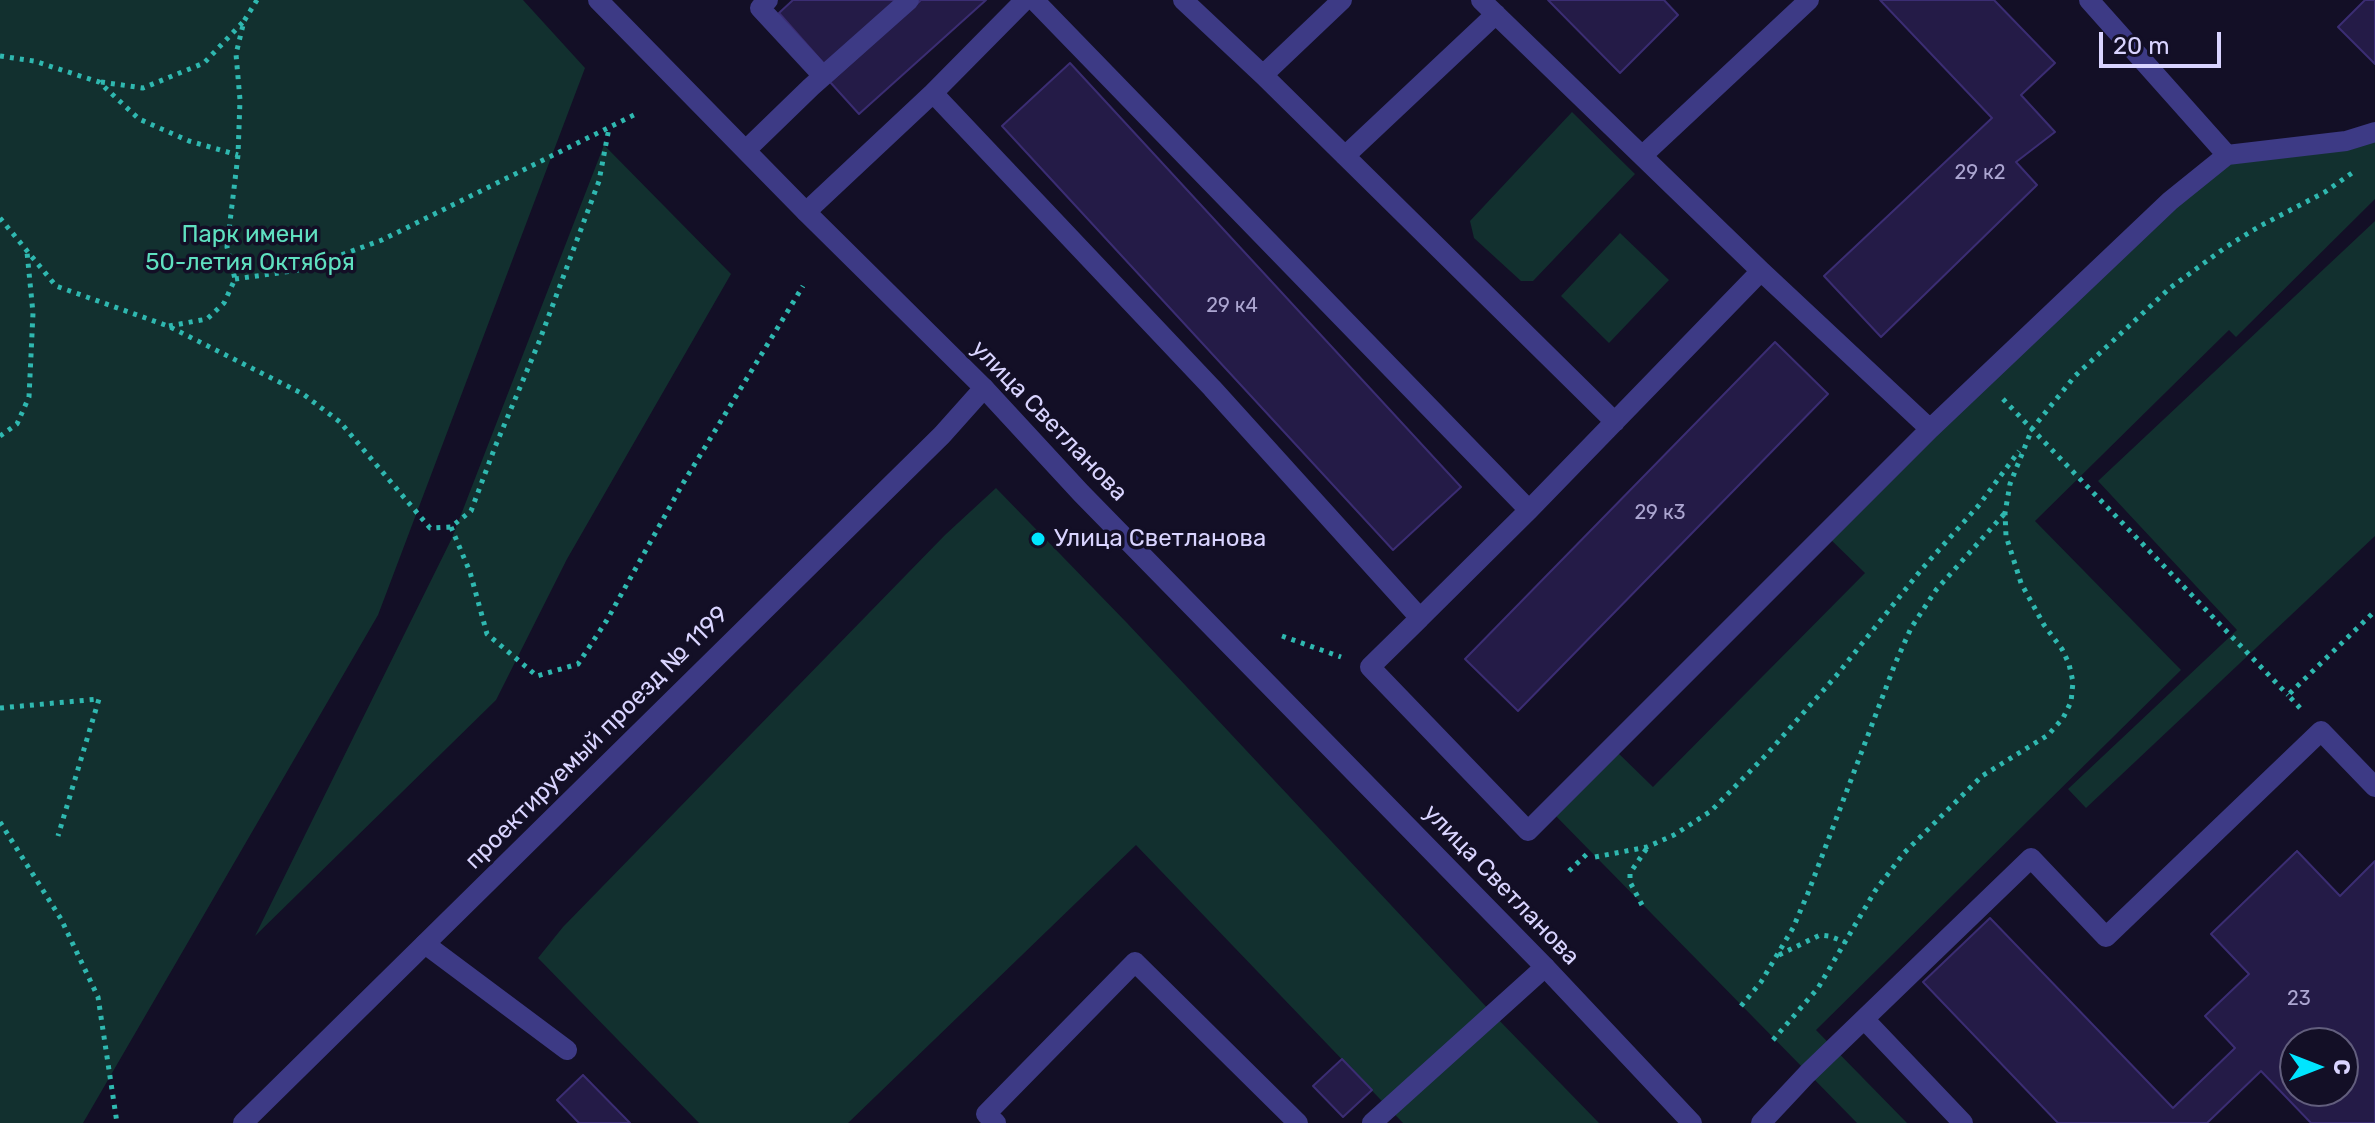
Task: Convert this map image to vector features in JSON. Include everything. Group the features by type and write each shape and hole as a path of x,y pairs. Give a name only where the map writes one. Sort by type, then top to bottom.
{"street":[{"path":"768,0 760,8 823,76"},
{"path":"746,150 909,0"},
{"path":"806,212 933,93 1025,0"},
{"path":"1034,0 1529,510"},
{"path":"1183,0 1615,422"},
{"path":"1263,75 1342,0"},
{"path":"1642,156 1809,0"},
{"path":"2089,0 2227,155"},
{"name":"улица Светланова","path":"610,4 746,150 984,388 1092,504 1545,967 1692,1123"},
{"path":"1345,156 1488,7 1761,271 1930,429"},
{"path":"933,93 1212,388 1420,618"},
{"path":"1761,271 1529,510 1370,667 1528,831 1930,429 2170,201 2227,155 2346,141 2375,132"},
{"name":"проектируемый проезд № 1199","path":"243,1123 942,435 984,388"},
{"path":"1761,1123 2031,858 2106,937 2321,731 2375,787"},
{"path":"425,944 567,1050"},
{"path":"996,1123 986,1114 1135,962 1298,1123"},
{"path":"1372,1123 1545,967"},
{"path":"1864,1019 1963,1123"}],"path":[{"path":"0,56 34,61 99,82 143,88 204,63 244,21 257,0"},
{"path":"168,326 207,319 224,303 235,279 227,247 238,155 240,100 236,54 244,21"},
{"path":"99,82 139,119 189,141 238,155"},
{"path":"235,279 300,270 382,240 636,114"},
{"path":"0,218 56,286 168,326 303,394 340,422 430,528 451,527 471,511 539,342 599,181 609,128"},
{"path":"1773,1040 1818,988 1875,891 1904,853 1982,776 2048,735 2063,718 2071,702 2073,682 2069,664 2021,583 2006,536 2005,513 2010,484 2032,429 2075,376 2170,288 2226,247 2325,192 2357,169"},
{"path":"0,436 17,424 29,397 33,313 27,251"},
{"path":"451,527 470,572 487,634 537,676 578,664 607,620 682,485 803,286"},
{"path":"1984,379 2321,731"},
{"path":"1595,857 1647,847 1674,835 1711,811 1836,676 1921,570 1979,505 2027,440"},
{"path":"1741,1006 1778,955 1808,893 1911,628 1936,590 2005,513"},
{"path":"2288,695 2375,611"},
{"path":"1282,636 1370,667"},
{"path":"0,708 99,699 58,836"},
{"path":"0,822 61,919 98,997 117,1123"},
{"path":"1642,905 1630,882 1630,873 1647,847"},
{"path":"1569,871 1590,851"},
{"path":"1778,955 1791,952 1820,935 1845,942"}],"green space":[{"name":"Парк имени 50-летия Октября","path":"0,0 523,0 585,68 378,615 83,1123 0,1123"},
{"path":"1572,112 1635,174 1533,281 1521,281 1474,238 1470,221"},
{"path":"2375,132 2375,199 2236,337 2229,330 2035,521 2181,670 1816,1030 1907,1123 1857,1123 1550,810 1613,748 1653,787 1865,573 1825,534 2227,155"},
{"path":"604,145 731,274 567,559 496,700 255,936 452,538"},
{"path":"2375,221 2375,536 2086,808 2068,789 2237,630 2098,481"},
{"path":"1620,233 1669,280 1609,343 1561,296"},
{"path":"996,488 1599,1123 1403,1123 1136,845 848,1123 699,1123 538,958 563,927 945,535"}],"building":[{"path":"793,0 897,0 825,65 779,13"},
{"path":"921,0 986,0 859,114 830,82"},
{"path":"1548,0 1664,0 1678,15 1620,73"},
{"path":"1880,0 1994,0 2055,63 2021,95 2055,132 2016,162 2037,185 1881,337 1824,276 1992,118"},
{"path":"2365,0 2375,0 2375,64 2338,27"},
{"path":"1070,63 1461,487 1393,550 1002,126"},
{"path":"1775,342 1828,394 1518,711 1465,659"},
{"path":"2297,851 2340,896 2375,861 2375,1123 2311,1123 2296,1107 2359,1107 2359,1027 2279,1027 2279,1090 2261,1071 2207,1123 2058,1123 1923,982 1990,918 2173,1108 2235,1048 2205,1016 2249,974 2211,934"},
{"path":"1342,1059 1372,1090 1343,1117 1313,1086"},
{"path":"583,1075 630,1123 579,1123 557,1100"}],"place":[{"name":"Улица Светланова","path":"1038,539"}]}
